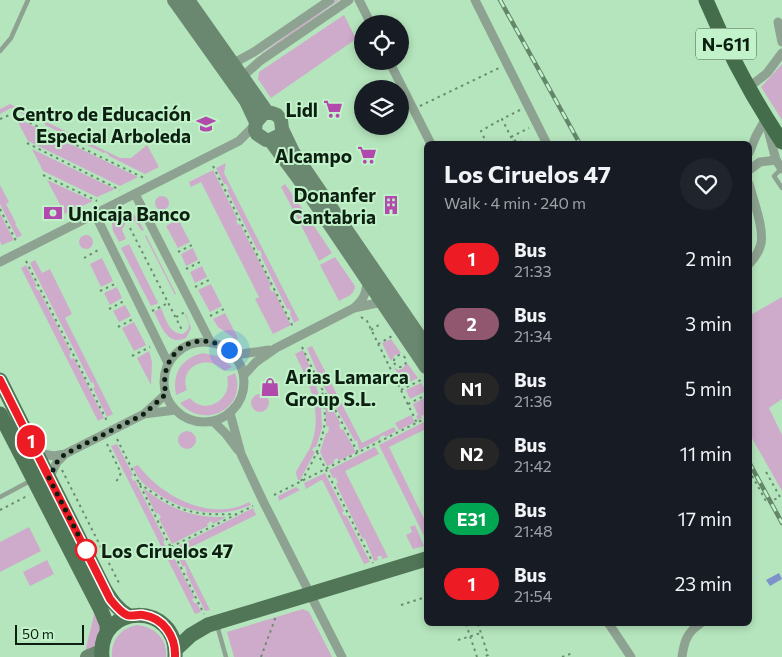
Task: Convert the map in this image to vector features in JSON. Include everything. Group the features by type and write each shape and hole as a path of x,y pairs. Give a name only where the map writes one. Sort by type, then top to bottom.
{"highway":[{"name":"N-611","path":"706,0 748,88 782,142"}],"main road":[{"path":"174,0 246,101 261,131 299,180 382,302 424,371"},
{"path":"188,0 241,78 268,112"},
{"path":"261,131 260,115 268,112 274,113 282,122 286,123 293,152 424,343"},
{"path":"261,131 280,134 286,123"},
{"path":"0,380 37,453 56,474 110,599 121,611 129,616"},
{"path":"0,414 101,610 107,624 107,632"},
{"path":"166,627 183,628 310,595 424,561"},
{"path":"97,655 107,632 117,622 129,616 142,615 149,616 166,627 173,638 175,653"},
{"path":"175,653 191,635 209,620"}],"street":[{"path":"232,64 254,52 330,0"},
{"path":"241,78 260,61 349,0"},
{"path":"360,0 367,15"},
{"path":"475,0 546,141"},
{"path":"778,22 782,42"},
{"path":"748,88 767,73 782,53"},
{"path":"393,70 429,141"},
{"path":"752,146 766,118"},
{"path":"766,118 776,160 782,169"},
{"path":"0,262 261,131"},
{"path":"239,141 261,131"},
{"path":"752,168 760,162 776,160"},
{"path":"136,194 210,341"},
{"path":"752,196 762,239 760,247 752,259"},
{"path":"95,214 168,363"},
{"path":"354,308 367,293 367,282"},
{"path":"244,375 256,362 272,350 354,308 382,302"},
{"path":"210,341 224,346 235,355 242,366 244,375 243,392 240,400 230,413 213,421 203,422 183,416 175,410 166,394 164,378 168,363 179,350 186,345 210,341"},
{"path":"235,355 272,350"},
{"path":"37,453 54,456 65,454 144,414 166,394"},
{"path":"144,414 175,410"},
{"path":"230,413 241,454"},
{"path":"213,421 226,434 241,454 342,657"},
{"path":"56,474 57,462 65,454"},
{"path":"610,626 630,657"},
{"path":"682,657 683,646 688,634 698,626"}],"lane":[{"path":"0,51 11,38 28,0"},
{"path":"782,169 774,176 782,188"},
{"path":"0,497 34,480"},
{"path":"209,620 226,657"}],"path":[{"path":"420,106 499,68"},
{"path":"486,141 481,131 520,110"},
{"path":"286,123 304,111"},
{"path":"0,119 12,114 144,178"},
{"path":"502,119 513,141 519,141"},
{"path":"511,137 529,128"},
{"path":"26,143 120,190"},
{"path":"213,166 293,327"},
{"path":"43,175 97,201"},
{"path":"0,209 16,243"},
{"path":"160,218 177,210"},
{"path":"130,228 182,330"},
{"path":"178,252 194,244"},
{"path":"84,258 100,249"},
{"path":"26,261 107,421"},
{"path":"186,269 202,261"},
{"path":"195,287 211,279"},
{"path":"100,291 117,283"},
{"path":"109,309 126,300"},
{"path":"152,310 168,303"},
{"path":"210,316 226,308"},
{"path":"175,317 187,311"},
{"path":"361,317 367,321 372,330 417,423"},
{"path":"118,327 135,318"},
{"path":"372,330 385,322"},
{"path":"378,344 394,335"},
{"path":"132,356 150,347"},
{"path":"302,347 322,389 329,398 359,453"},
{"path":"397,355 402,355 406,358 406,363 403,367 398,368 394,364 393,359 397,355"},
{"path":"390,367 394,364"},
{"path":"401,390 424,374"},
{"path":"300,483 317,452 325,419 322,389"},
{"path":"408,404 424,396"},
{"path":"274,495 424,419"},
{"path":"117,439 209,620"},
{"path":"108,444 121,473 116,482"},
{"path":"317,452 373,563"},
{"path":"752,476 767,503 780,497 765,470"},
{"path":"56,474 117,584"},
{"path":"138,483 162,500 191,513 202,515 236,514"},
{"path":"0,510 31,495"},
{"path":"171,547 253,506"},
{"path":"401,605 424,598"},
{"path":"261,657 277,614"},
{"path":"467,626 477,657"},
{"path":"479,626 488,655 483,657"},
{"path":"458,640 481,633"},
{"path":"562,657 573,653"}],"shaded area":[{"path":"336,0 339,0 262,56 261,54"},
{"path":"344,15 354,35 354,40 271,98 258,79 259,72"},
{"path":"782,64 782,120 761,87"},
{"path":"10,104 120,158 131,158 147,145 159,167 145,174 109,156 105,152 76,140 77,138 73,136 72,138 45,125 41,121 11,108 0,114 0,109"},
{"path":"15,117 138,177 120,186 28,141"},
{"path":"32,149 115,189 97,197 43,171"},
{"path":"226,163 224,173 299,320 294,323 291,312 287,309 261,256 260,250 258,251 227,190 229,188 224,184 216,168"},
{"path":"213,170 238,220 236,221 238,225 240,224 272,286 269,287 272,292 274,291 291,325 273,334 255,299 259,297 201,182 191,187 189,182"},
{"path":"47,180 93,201 65,214"},
{"path":"285,184 308,217 299,221 281,187"},
{"path":"0,185 9,202 6,204 22,235 17,238 0,204"},
{"path":"162,196 167,198 169,203 167,208 162,210 157,208 155,203 157,198"},
{"path":"125,211 135,215 144,230 142,231 135,221 126,222 122,230 126,239 119,242 113,231 112,223 117,214"},
{"path":"0,213 14,240 2,245 0,242"},
{"path":"178,219 190,242 178,248 166,226"},
{"path":"310,220 332,253 319,261 301,225"},
{"path":"86,235 91,237 93,242 91,247 86,249 81,247 79,242 81,237"},
{"path":"145,236 176,294 175,295"},
{"path":"129,244 158,303 151,306 121,248"},
{"path":"193,248 198,260 186,266 181,254"},
{"path":"335,257 355,286 352,294 339,301 320,265"},
{"path":"102,258 113,281 101,287 90,264"},
{"path":"35,260 42,273 50,269 72,314 65,318 113,414 107,417 93,388 95,387 93,382 91,383 30,263"},
{"path":"26,265 37,286 35,287 39,290 71,353 69,355 71,359 74,358 104,418 98,421 21,268"},
{"path":"202,266 207,277 195,283 190,272"},
{"path":"211,284 222,306 210,312 198,290"},
{"path":"117,287 122,298 110,305 104,293"},
{"path":"782,297 782,399 769,408 782,435 782,491 752,438 752,314"},
{"path":"125,305 131,316 119,322 113,311"},
{"path":"161,308 171,329 178,333 183,334 189,328 186,314 191,328 186,338 174,340 169,337 154,312"},
{"path":"225,313 238,338 237,340 218,327 213,319"},
{"path":"134,322 146,345 134,351 122,328"},
{"path":"391,339 401,353 395,355 391,361 382,343"},
{"path":"312,346 362,443 394,427 396,431 386,437 384,435 380,437 380,439 359,450 357,440 355,441 323,385 307,348"},
{"path":"303,350 310,367 307,368 309,373 312,372 321,402 318,402 319,406 321,406 322,428 316,447 312,450 315,452 300,480 298,480 296,472 310,448 316,423 310,388 295,354"},
{"path":"149,351 152,362 151,385 137,358"},
{"path":"203,353 221,357 232,367 224,371 211,363 196,365 187,374 185,382 187,390 176,395 175,380 180,368 195,355"},
{"path":"407,363 418,378 403,385 394,367 398,370 402,369"},
{"path":"235,373 237,386 235,397 221,412 211,415 200,415 190,411 180,403 190,398 203,406 216,403 226,393 227,377"},
{"path":"421,383 424,388 424,392 410,399 406,390"},
{"path":"260,394 266,397 269,403 266,409 260,412 254,409 251,403 254,397"},
{"path":"424,398 424,415 418,420 416,416 418,415 413,404"},
{"path":"327,399 341,424 339,425 341,430 343,429 356,452 339,461 337,458 334,460 334,463 327,466 320,452 329,427 326,426 325,400"},
{"path":"411,415 415,422 399,430 395,423"},
{"path":"424,422 424,430 389,447 424,519 424,536 379,445"},
{"path":"187,431 193,434 196,440 193,446 187,449 181,446 178,440 181,434"},
{"path":"117,444 133,475 131,477 133,481 135,480 165,540 163,542 166,547 168,546 195,598 192,599 194,603 197,603 201,612 195,614 111,446"},
{"path":"375,447 379,454 345,471 388,557 382,559 382,556 379,556 377,557 378,560 374,561 365,539 362,538 336,484 338,483 336,478 333,478 329,470"},
{"path":"138,465 160,487 188,503 203,508 219,509 234,508 249,502 251,505 216,513 192,510 170,501 150,489 143,483 133,467"},
{"path":"325,473 344,511 342,513 344,516 346,515 370,562 364,564 323,481 321,480 306,489 304,483"},
{"path":"296,487 300,490 279,501 278,496"},
{"path":"143,488 163,502 182,511 202,516 226,517 213,524 211,521 207,524 208,526 172,544 159,519 161,517 158,513 156,514"},
{"path":"253,508 256,515 181,552 210,610 205,611 186,573 185,566 183,567 174,548"},
{"path":"415,525 424,546 413,549 406,535 412,532 410,527"},
{"path":"29,527 41,551 0,572 0,542"},
{"path":"47,560 54,574 30,586 23,572"},
{"path":"303,609 309,612 332,657 234,657 227,632"},
{"path":"95,612 100,629 94,647 85,652 93,613"},
{"path":"137,625 149,628 159,635 165,645 166,657 112,657 113,645 118,636 126,629"}],"water":[{"path":"779,573 782,579 770,586 766,580"}],"railway":[{"path":"500,0 578,141"},
{"path":"752,468 782,523"}],"bus line":[{"name":"1","path":"0,380 110,599 115,606 129,616 149,616 166,627 175,644 175,657"}],"place":[{"name":"Lidl","path":"333,109"},
{"name":"Centro de Educación Especial Arboleda","path":"206,124"},
{"name":"Alcampo","path":"367,155"},
{"name":"Donanfer Cantabria","path":"391,205"},
{"name":"Unicaja Banco","path":"53,213"},
{"name":"Arias Lamarca Group S.L.","path":"270,387"},
{"name":"Los Ciruelos 47","path":"86,550"}],"route":[{"path":"86,550 49,478 57,462 65,454 144,414 166,394 164,387 165,370 173,356 186,345 194,342 210,341 229,350"}]}
